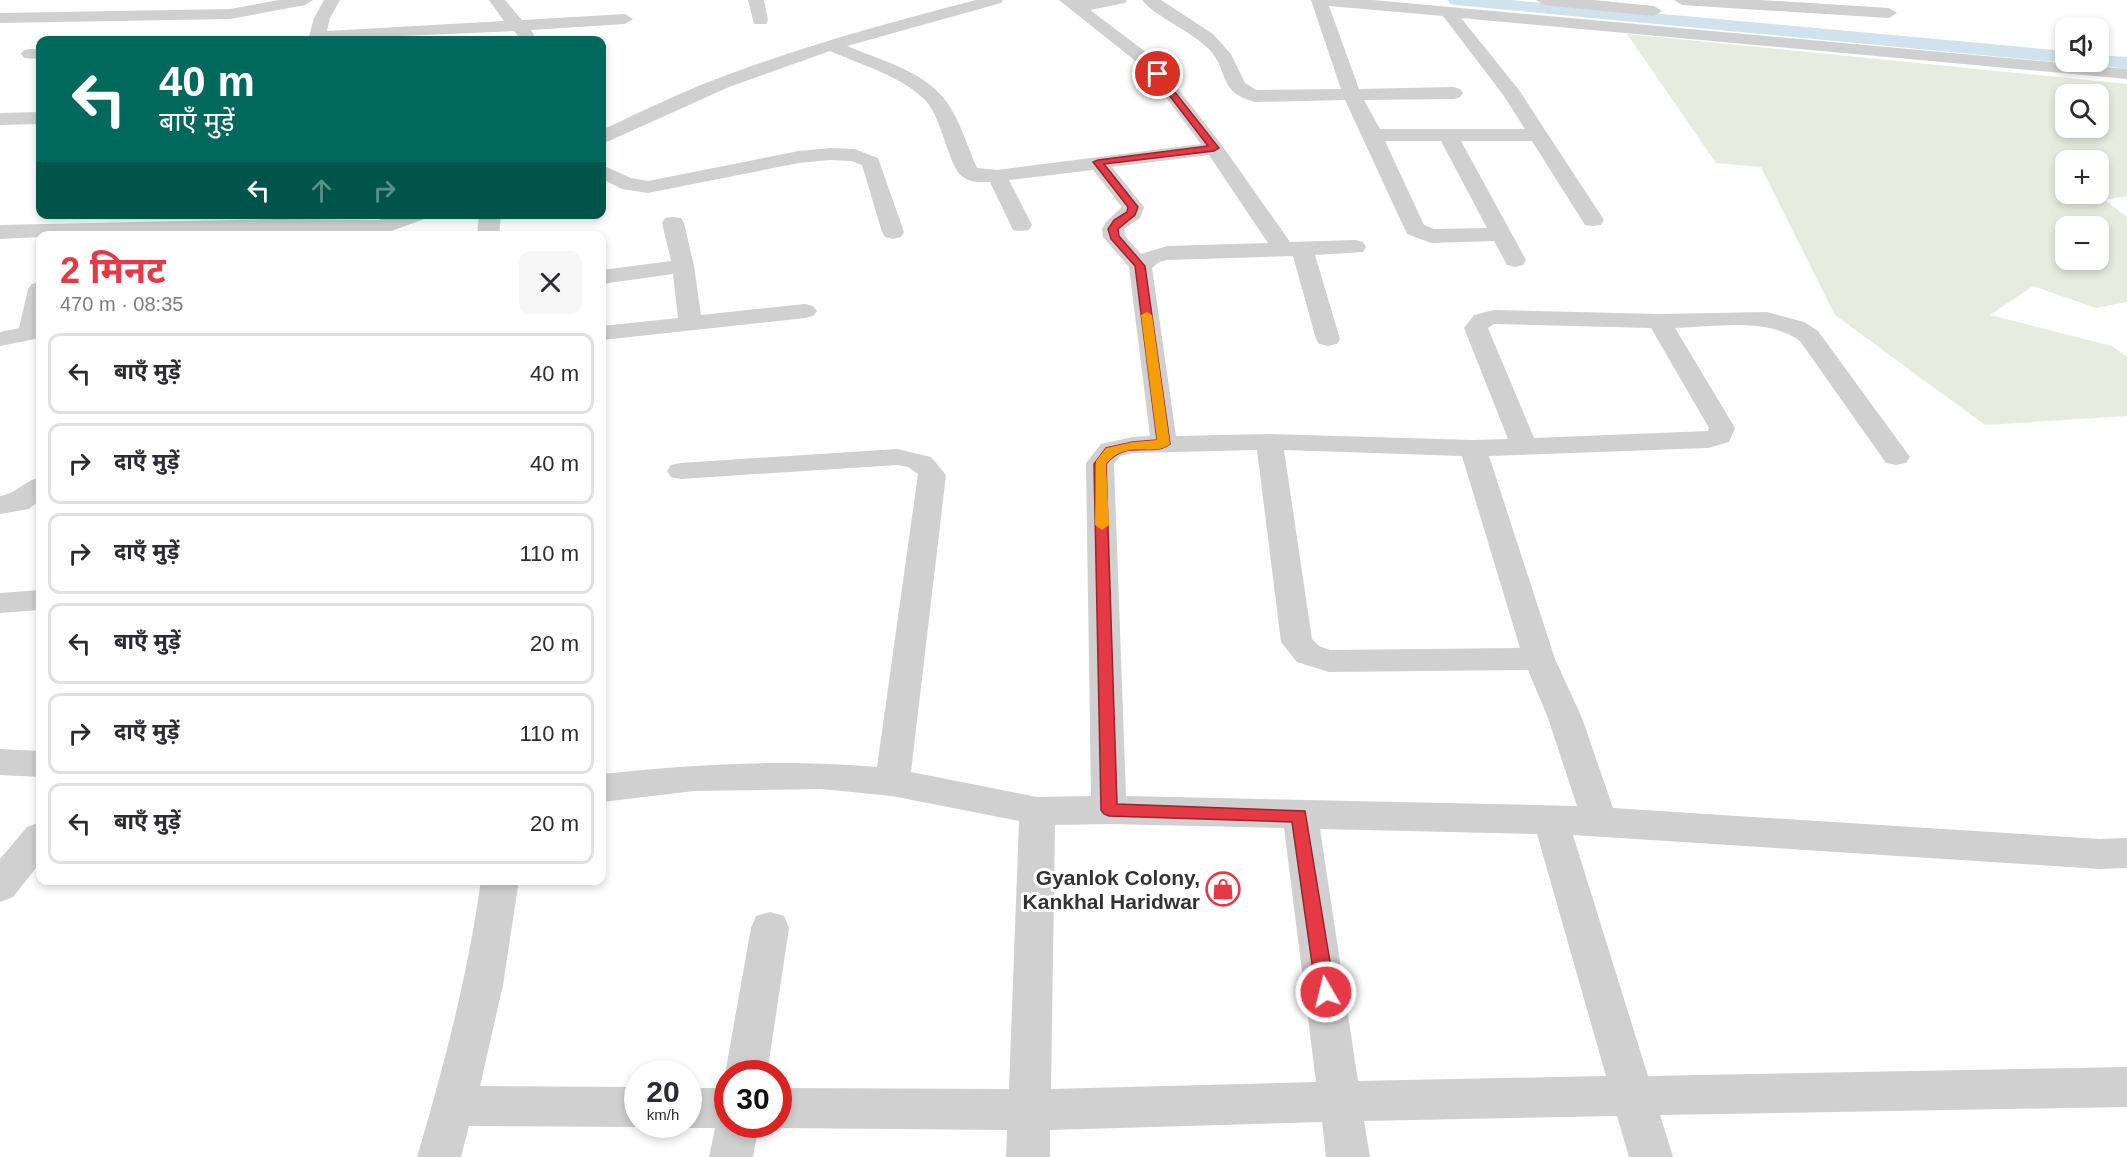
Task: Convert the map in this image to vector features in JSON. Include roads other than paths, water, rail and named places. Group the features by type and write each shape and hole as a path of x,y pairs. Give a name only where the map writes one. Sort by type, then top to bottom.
{"street":[{"path":"0,18 140,10 245,13 305,0"},
{"path":"317,36 332,0"},
{"path":"497,0 500,8 525,34"},
{"path":"756,0 760,20"},
{"path":"606,135 740,77 830,45 995,0"},
{"path":"1072,4 1119,0"},
{"path":"1150,0 1209,40 1221,53 1230,68 1238,90 1245,94 1255,96 1454,93"},
{"path":"1502,234 1431,236 1415,229 1373,135 1352,95 1319,0 2127,74"},
{"path":"1544,0 1769,22"},
{"path":"1682,0 1820,4 1889,13"},
{"path":"1072,4 1149,63 1293,250 1328,339"},
{"path":"120,34 140,10"},
{"path":"1448,12 1540,135 1593,220"},
{"path":"0,32 21,18"},
{"path":"431,36 525,34 625,19"},
{"path":"830,45 903,78 933,97 942,109 969,172 976,176 997,176 1214,148"},
{"path":"0,119 36,118"},
{"path":"1373,135 1540,135"},
{"path":"1448,135 1515,260"},
{"path":"606,173 623,184 647,188 791,159 853,153 865,156 871,162 893,232"},
{"path":"1098,162 1133,207 1132,213 1117,222 1113,229 1114,237 1140,266 1164,444"},
{"path":"997,176 1021,225"},
{"path":"372,231 403,219"},
{"path":"673,223 683,266 690,322"},
{"path":"0,232 86,227 217,225 382,227"},
{"path":"1140,266 1151,257 1167,253 1355,247"},
{"path":"606,276 683,266"},
{"path":"0,339 35,332 33,313 36,303"},
{"path":"606,332 805,310"},
{"path":"1524,445 1476,328 1482,320 1494,317 1659,321 1767,319 1796,327 1809,336 1896,457"},
{"path":"1109,810 1100,464 1111,450 1133,445 1269,442 1473,448 1708,440 1720,436 1722,428 1659,321"},
{"path":"1269,442 1297,642 1308,654 1329,661 1539,659"},
{"path":"1473,448 1539,659 1565,718 1600,821"},
{"path":"681,471 897,457 915,459 927,466 932,475 892,782"},
{"path":"0,506 19,503 36,489"},
{"path":"0,603 36,600"},
{"path":"0,762 36,764"},
{"path":"606,788 694,778 821,776 892,782 1037,811 1109,810 1600,821 2127,854"},
{"path":"1028,1157 1037,811"},
{"path":"1300,816 1342,1101 1348,1157"},
{"path":"1551,821 1651,1157"},
{"path":"0,886 36,842"},
{"path":"439,1157 454,1106 494,931 499,885"},
{"path":"748,1060 770,928"},
{"path":"792,1108 1029,1110 1342,1101 2127,1087"},
{"path":"454,1106 624,1107"},
{"path":"731,1157 735,1138"}],"waterway":[{"path":"1456,0 2055,56"},
{"path":"2109,61 2127,63"}],"place":[{"name":"Gyanlok Colony, Kankhal Haridwar","path":"1223,889"}]}
